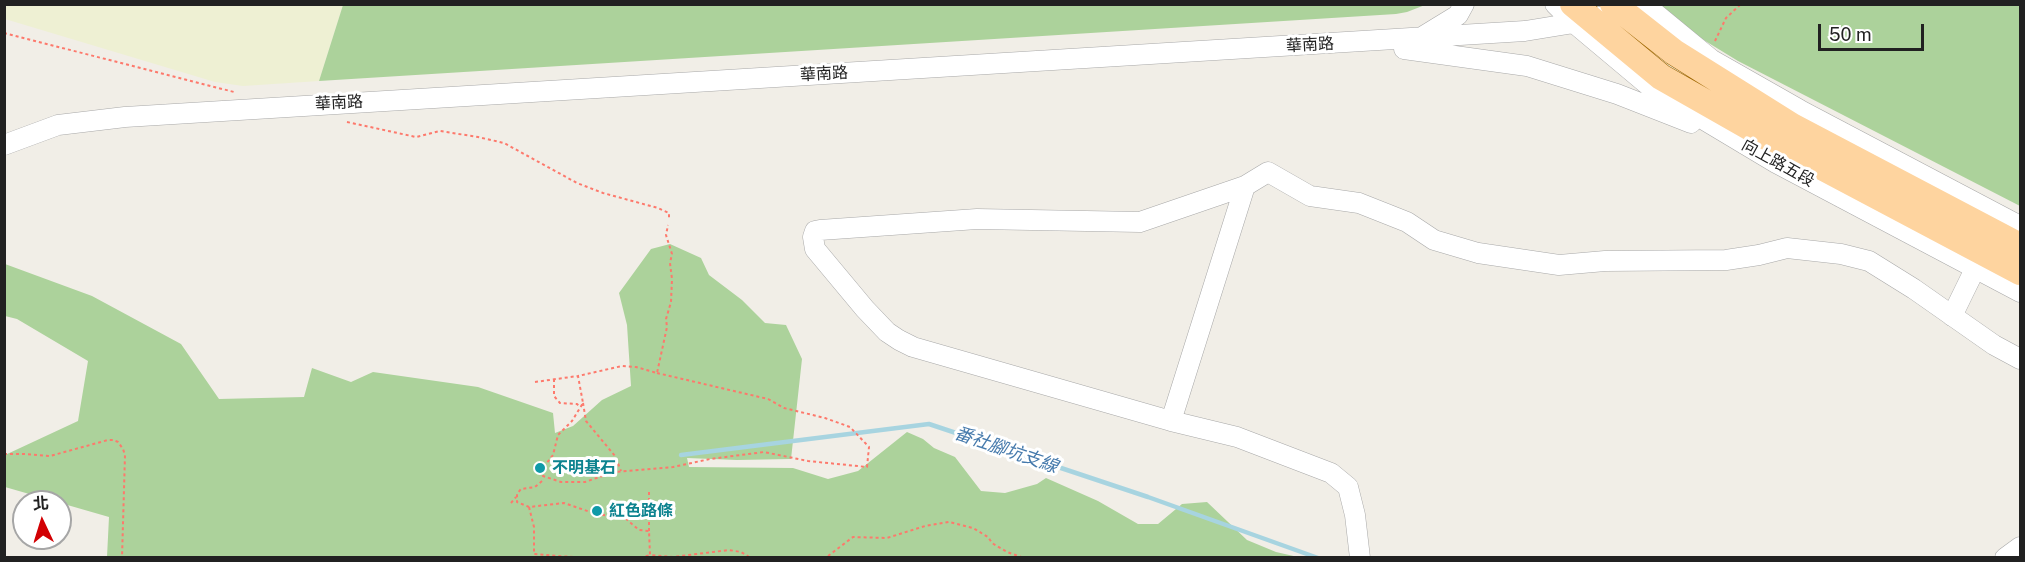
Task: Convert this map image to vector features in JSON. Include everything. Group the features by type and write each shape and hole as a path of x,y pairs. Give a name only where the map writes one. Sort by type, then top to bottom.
{"main road":[{"path":"1631,7 1674,52 1792,126 2020,246"},
{"name":"向上路五段","path":"1579,16 1661,77 1784,147 2020,272"}],"street":[{"path":"1420,38 1458,15 1464,4"},
{"name":"向上路五段","path":"1555,4 1579,16 1654,90 1786,168 2020,292"},
{"path":"1631,7 1697,48 1712,60 1800,110 2020,226"},
{"name":"華南路","path":"4,145 58,125 180,113 1525,31 1579,16 1631,7"},
{"path":"1335,44 1424,51 1527,66 1617,94 1743,143"},
{"path":"1360,558 1355,515 1348,487 1331,472 1237,437 1171,421 913,347 887,332 865,309 815,249 813,237 815,231 977,219 1140,222 1245,186 1268,172 1310,196 1359,203 1407,222 1434,240 1478,253 1559,266 1605,261 1726,260 1787,248 1841,254 1869,261 1914,289 1994,345 2020,359"},
{"path":"1171,421 1245,186"},
{"path":"1952,316 1975,269"},
{"path":"2005,558 2020,548"}],"path":[{"path":"1697,48 1713,45 1726,18 1741,4"},
{"path":"4,33 239,94"},
{"path":"341,120 416,136 440,131 504,143 577,183 603,194 669,213 669,219"},
{"path":"547,172 551,168"},
{"path":"657,373 671,302 670,263 672,254 666,236 668,225"},
{"path":"535,382 578,376 622,366 636,367 768,399 784,408 850,427 869,447 867,467 764,452 720,457 673,467 614,471 585,482 561,482 543,476 542,469 553,455 558,435 572,421 583,403"},
{"path":"578,376 586,421 615,456 621,471"},
{"path":"554,379 554,396 560,403 577,404 580,407"},
{"path":"4,454 50,456 108,440 118,442 124,455 122,558"},
{"path":"511,503 521,489 535,487 542,481"},
{"path":"649,489 650,555"},
{"path":"518,494 517,502 529,507 564,503 596,514 625,518 639,530 649,531"},
{"path":"529,507 534,527 534,555 585,558"},
{"path":"828,557 853,537 887,538 925,526 949,522 973,528 1007,552 1024,558"},
{"path":"640,558 650,555 673,557 729,550 741,552 751,558"}],"green space":[{"path":"343,4 1425,5 1396,14 319,81"},
{"path":"4,5 343,5 319,81 243,86 215,82 5,19"},
{"path":"1656,5 2020,5 2020,206 1738,61 1689,31"},
{"path":"670,244 701,258 709,275 742,300 765,323 786,325 802,359 791,459 687,458 689,467 793,468 828,479 858,471 907,432 955,457 981,491 1005,493 1037,484 1046,478 1098,501 1138,524 1158,524 1182,504 1207,502 1247,540 1276,552 1298,557 107,557 109,517 72,506 72,490 15,490 5,487 5,455 78,421 88,361 17,319 5,316 5,264 92,296 181,344 219,399 304,397 312,368 351,382 373,372 478,387 553,413 555,433 573,426 602,400 631,386 627,325 619,293 651,249"}],"waterway":[{"name":"番社腳坑支線","path":"681,455 929,424 1148,497 1318,558"}],"place":[{"name":"不明基石","path":"540,468"},
{"name":"紅色路條","path":"597,511"}]}
